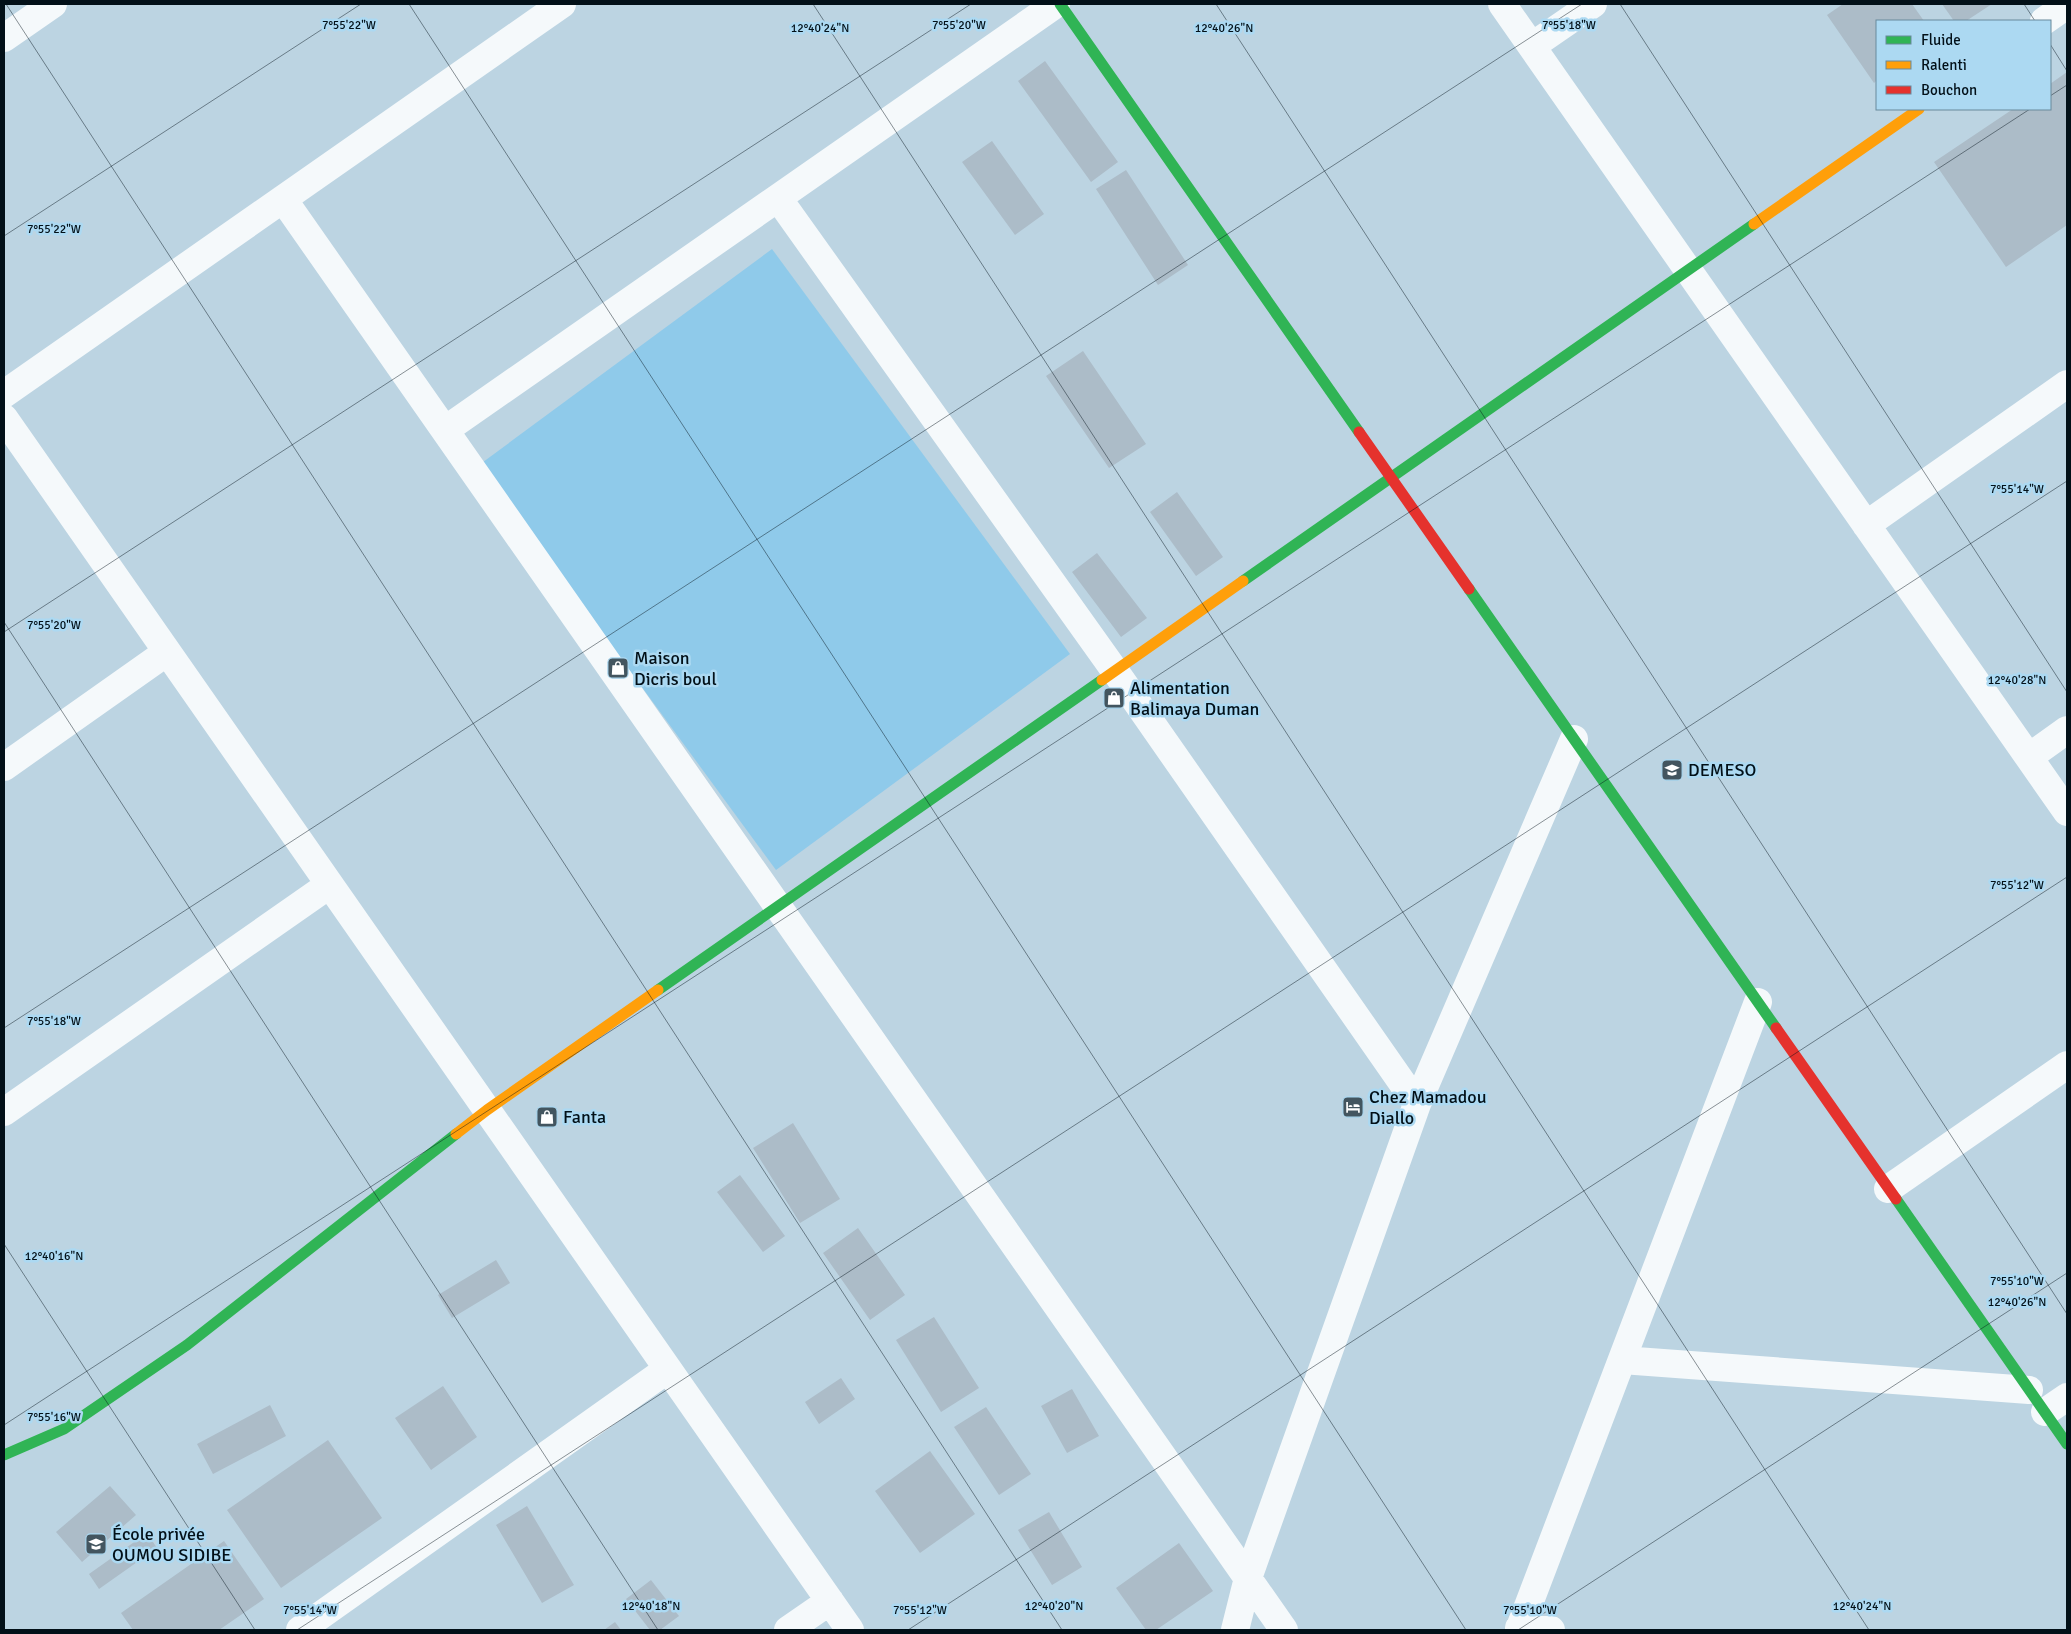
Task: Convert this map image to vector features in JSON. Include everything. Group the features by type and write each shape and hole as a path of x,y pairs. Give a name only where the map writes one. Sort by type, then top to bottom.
{"street":[{"path":"4,38 52,4"},
{"path":"4,394 562,4"},
{"path":"445,430 1056,4"},
{"path":"1060,4 2067,1444"},
{"path":"1502,4 2067,812"},
{"path":"1532,46 1593,4"},
{"path":"2045,20 2067,5"},
{"path":"4,1454 64,1429 188,1345 487,1110 1918,110"},
{"path":"778,198 1115,671 1417,1104"},
{"path":"283,199 1284,1630"},
{"path":"1866,525 2067,384"},
{"path":"4,418 850,1630"},
{"path":"4,767 167,652"},
{"path":"2029,757 2067,730"},
{"path":"1235,1630 1248,1578 1417,1104 1574,739"},
{"path":"4,1112 329,885"},
{"path":"1551,1630 1519,1629 1758,1002"},
{"path":"1888,1189 2067,1065"},
{"path":"1622,1360 2029,1390"},
{"path":"300,1630 668,1369"},
{"path":"2045,1412 2067,1397"},
{"path":"788,1630 830,1601"}],"shaded area":[{"path":"772,249 1070,654 776,870 479,465"}],"building":[{"path":"1843,4 1912,4 1923,20 1876,20 1876,81 1874,83 1827,15"},
{"path":"1942,4 1992,4 1968,20 1953,20"},
{"path":"1045,61 1118,162 1091,182 1018,81"},
{"path":"2067,72 2067,225 2006,267 1934,162 2012,110 2051,110 2051,83"},
{"path":"992,141 1044,214 1015,235 962,162"},
{"path":"1126,170 1188,265 1158,285 1096,189"},
{"path":"1083,351 1146,444 1109,468 1046,376"},
{"path":"1177,492 1223,557 1196,576 1150,512"},
{"path":"1097,553 1147,618 1121,637 1072,572"},
{"path":"793,1123 840,1199 800,1223 753,1148"},
{"path":"740,1175 785,1236 763,1252 717,1192"},
{"path":"858,1228 905,1295 870,1320 823,1253"},
{"path":"496,1260 510,1283 452,1318 438,1295"},
{"path":"934,1317 979,1388 941,1412 896,1340"},
{"path":"841,1378 855,1399 819,1424 805,1402"},
{"path":"443,1386 477,1437 431,1470 395,1418"},
{"path":"1072,1389 1099,1436 1067,1453 1041,1406"},
{"path":"270,1405 286,1436 213,1474 197,1444"},
{"path":"986,1407 1031,1474 999,1495 954,1427"},
{"path":"328,1440 382,1518 281,1588 227,1510"},
{"path":"930,1451 975,1514 920,1553 875,1491"},
{"path":"110,1486 136,1515 82,1562 56,1532"},
{"path":"527,1506 574,1585 542,1603 496,1525"},
{"path":"1049,1512 1082,1567 1052,1585 1018,1530"},
{"path":"147,1533 157,1548 99,1589 89,1574"},
{"path":"224,1541 264,1599 219,1630 133,1630 121,1613"},
{"path":"1179,1543 1213,1591 1156,1630 1146,1630 1116,1588"},
{"path":"651,1580 679,1616 660,1630 650,1630 626,1599"},
{"path":"615,1622 621,1630 604,1630"}],"traffic: fast":[{"path":"1060,4 1359,432"},
{"path":"1243,581 1754,224"},
{"path":"1469,589 1776,1028"},
{"path":"658,990 1102,680"},
{"path":"4,1455 64,1429 187,1345 456,1134"},
{"path":"1896,1199 2067,1444"}],"traffic: slow":[{"path":"1754,224 1918,110"},
{"path":"1102,680 1243,581"},
{"path":"456,1134 487,1110 658,990"}],"traffic: jam":[{"path":"1359,432 1469,589"},
{"path":"1776,1028 1896,1199"}],"place":[{"name":"Maison Dicris boul","path":"618,668"},
{"name":"Alimentation Balimaya Duman","path":"1114,698"},
{"name":"DEMESO","path":"1672,770"},
{"name":"Chez Mamadou Diallo","path":"1353,1107"},
{"name":"Fanta","path":"547,1117"},
{"name":"École privée OUMOU SIDIBE","path":"96,1544"}]}
